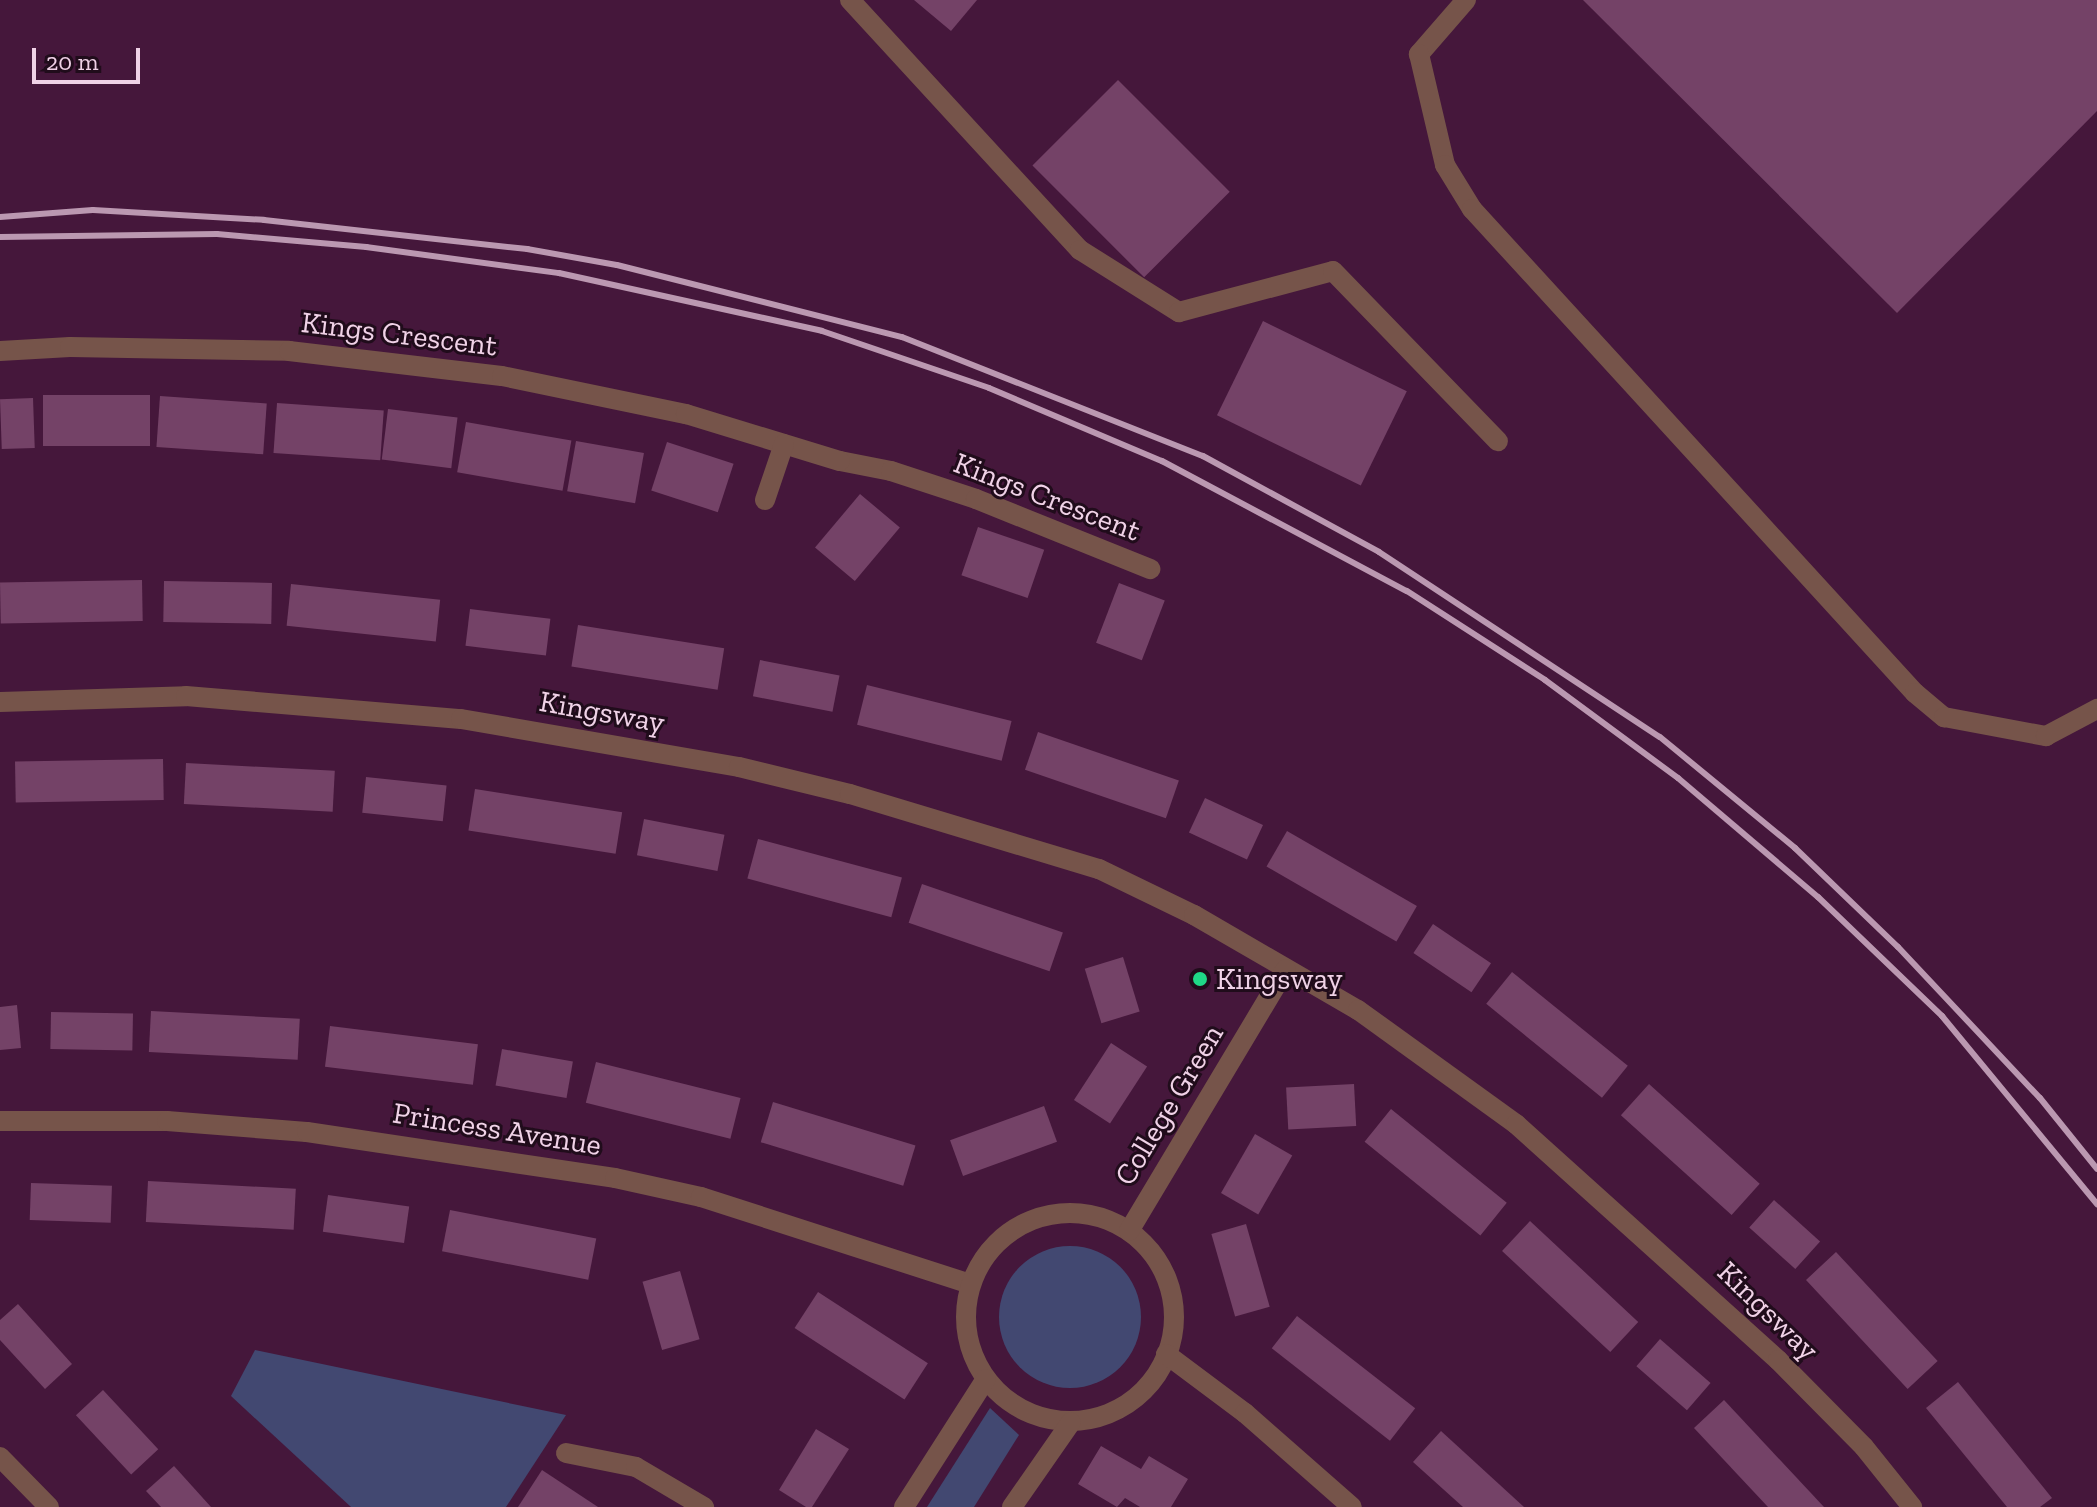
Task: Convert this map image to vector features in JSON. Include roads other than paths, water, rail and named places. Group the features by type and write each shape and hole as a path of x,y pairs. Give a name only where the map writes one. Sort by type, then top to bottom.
{"street":[{"path":"850,0 1080,250 1179,312 1333,271 1498,441"},
{"path":"1466,0 1419,54 1445,165 1472,209 1905,682 1944,717 2046,736 2097,709"},
{"name":"Kings Crescent","path":"0,351 70,347 289,351 502,376 686,414 840,461 891,471 976,499 1150,569"},
{"path":"765,500 784,444"},
{"name":"Kingsway","path":"0,702 186,696 313,704 461,719 739,767 850,794 1099,869 1194,915 1441,1066 1585,1182 1778,1360 1864,1447 1912,1507"},
{"name":"College Green","path":"1129,1231 1286,969"},
{"name":"Princess Avenue","path":"0,1121 167,1121 307,1132 615,1178 701,1197 970,1284"},
{"path":"1079,1213 1129,1231 1156,1258 1170,1290 1174,1316 1166,1354 1148,1386 1128,1403 1071,1422 1017,1407 986,1379 970,1347 966,1308 970,1284 998,1241 1047,1215 1079,1213"},
{"path":"1166,1354 1245,1413 1352,1507"},
{"path":"904,1507 986,1379"},
{"path":"1012,1507 1071,1422"},
{"path":"566,1453 636,1467 704,1507"},
{"path":"0,1457 49,1507"}],"railway":[{"path":"0,217 93,210 264,220 527,249 617,265 902,337 1203,456 1379,552 1660,737 1795,848 1898,947 2040,1098 2097,1169"},
{"path":"0,237 217,234 366,247 559,273 822,331 989,388 1162,461 1407,591 1545,680 1678,778 1818,897 1942,1016 2097,1204"}],"place":[{"name":"Kingsway","path":"1200,979"}]}
